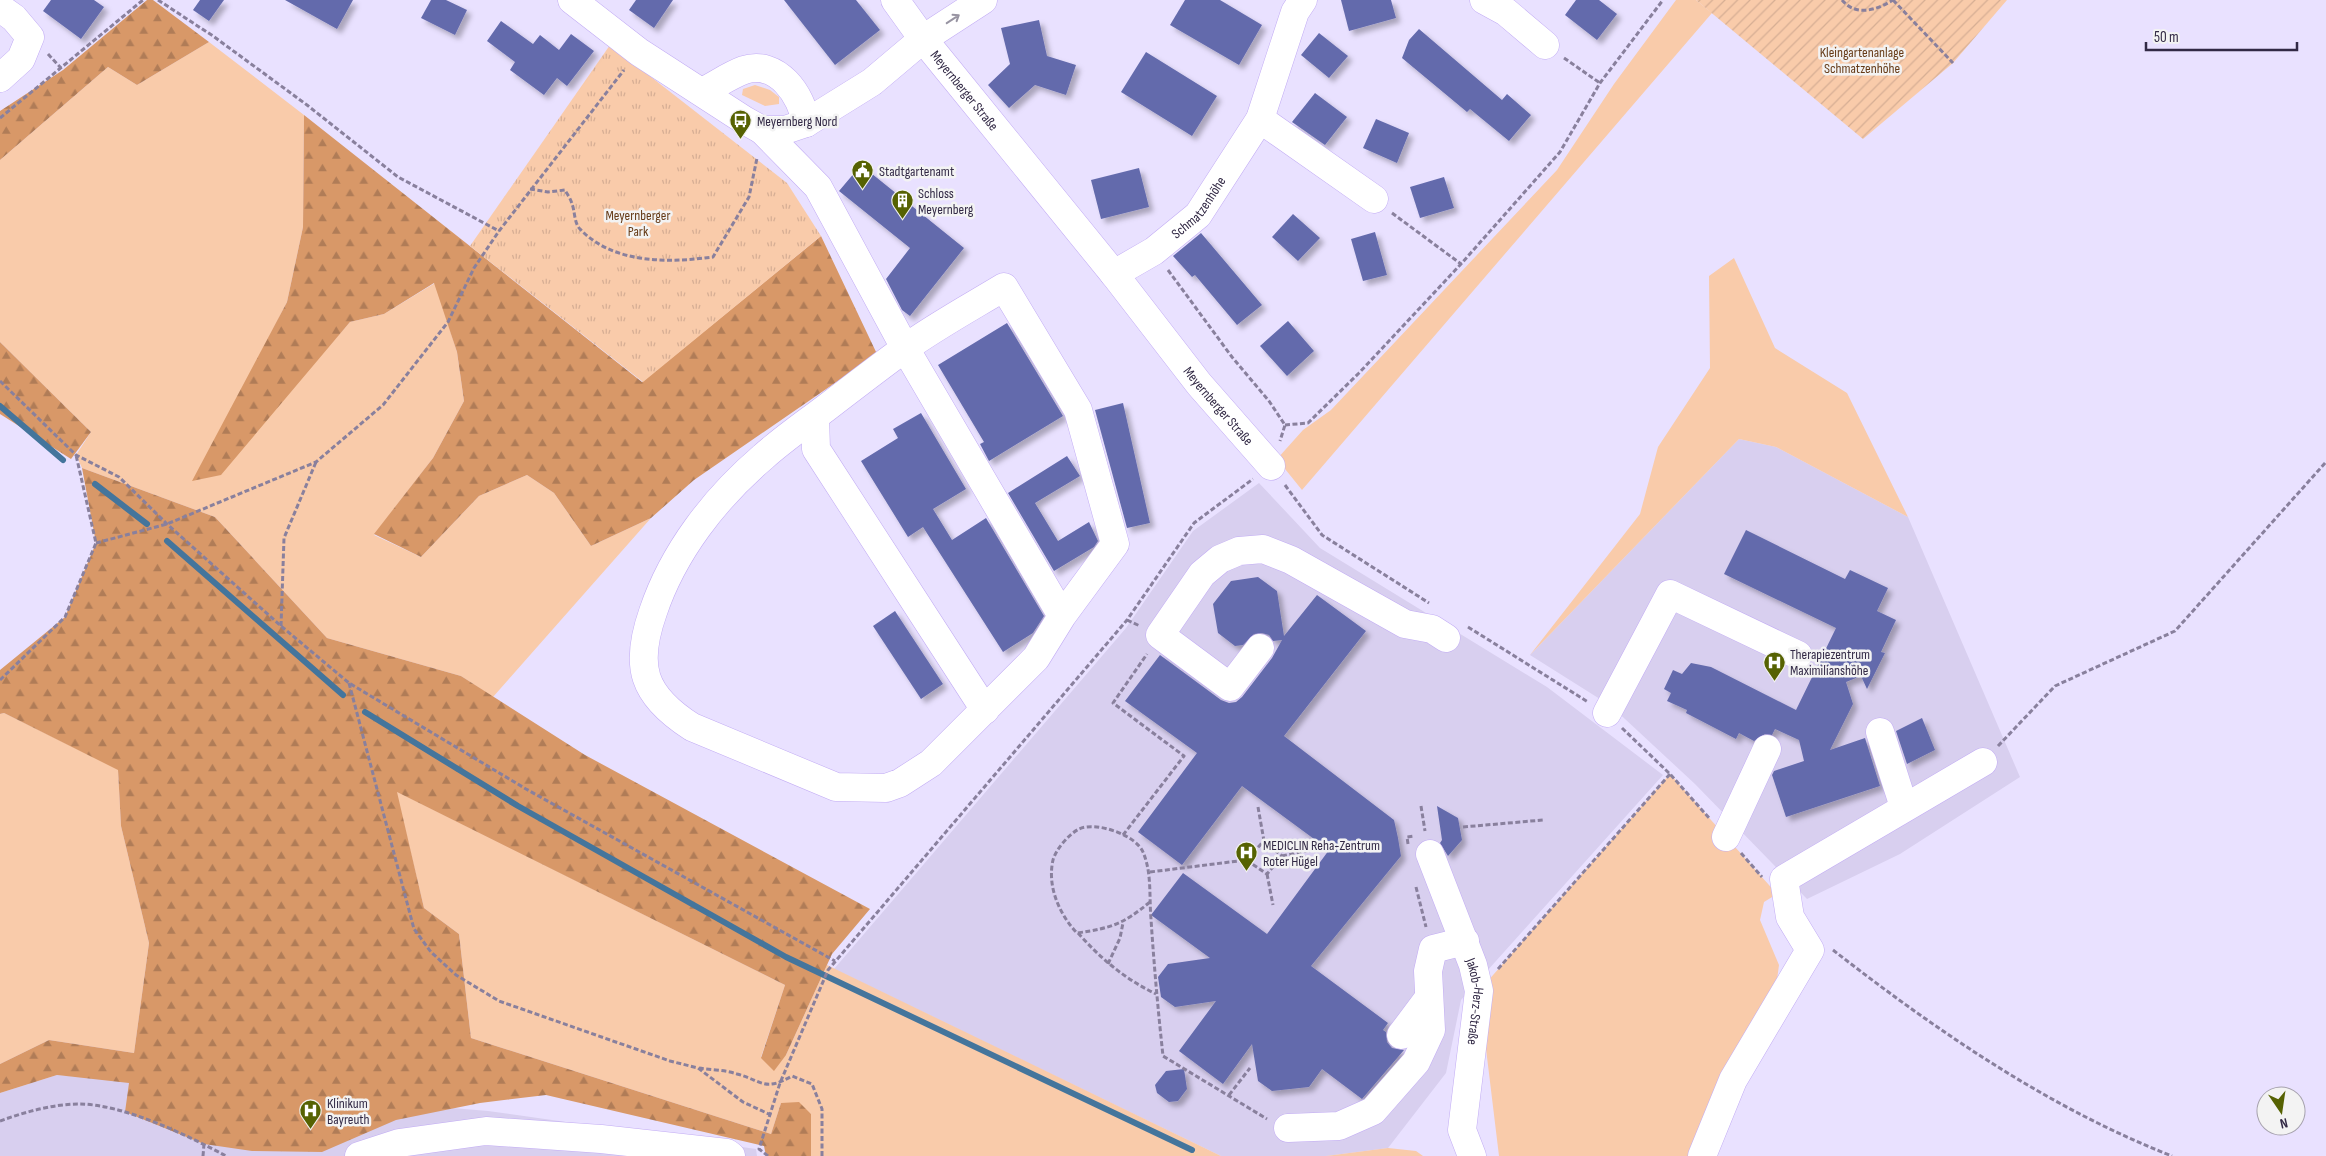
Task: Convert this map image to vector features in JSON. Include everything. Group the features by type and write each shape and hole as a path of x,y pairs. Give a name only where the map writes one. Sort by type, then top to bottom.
{"street":[{"path":"572,0 638,52 762,130 818,187 905,348 1062,616"},
{"path":"895,0 923,39 983,0"},
{"name":"Schmatzenhöhe","path":"1114,274 1154,251 1198,215 1260,119 1295,12 1303,0"},
{"path":"1484,0 1506,12 1545,45"},
{"path":"0,8 14,18 30,37 21,59 0,78"},
{"name":"Meyernberger Straße","path":"762,130 785,130 806,123 872,82 923,39 1114,274 1199,384 1271,466"},
{"path":"702,92 745,70 759,68 766,70 785,79 804,107 806,123"},
{"path":"1260,119 1374,199"},
{"path":"1004,287 1078,410 1115,544 1062,616 1036,658 931,763 886,788 836,787 692,726 674,715 658,698 647,680 642,663 644,637 662,583 712,507 763,457 905,348 1004,287"},
{"path":"815,417 816,450 985,710"},
{"path":"1260,648 1230,687 1160,636 1202,574 1220,559 1238,551 1263,549 1291,560 1405,624 1440,626"},
{"path":"1607,713 1670,594 1798,655"},
{"path":"1880,732 1904,807"},
{"path":"1726,836 1767,749"},
{"path":"1702,1156 1733,1080 1810,950 1790,918 1784,879 1983,762"},
{"name":"Jakob-Herz-Straße","path":"1430,854 1465,941 1479,991 1462,1130 1472,1156"},
{"path":"1288,1128 1339,1126 1373,1110 1416,1062 1431,1030 1428,971 1433,949 1465,941"},
{"path":"1401,1035 1428,999"},
{"path":"359,1156 399,1144 486,1131 600,1139 726,1153 731,1156"}],"path":[{"path":"0,118 142,0"},
{"path":"158,0 213,36 308,105 398,177 499,230"},
{"path":"1285,425 1308,423 1359,373 1461,264 1560,152 1600,83 1663,0"},
{"path":"1842,0 1848,7 1865,11 1879,9 1894,0 1953,63"},
{"path":"1545,45 1600,83"},
{"path":"96,543 167,524 316,462 383,405 448,322 474,268 499,230 529,189 638,52"},
{"path":"529,189 548,192 565,190 572,204 578,228 602,246 643,260 682,261 713,256 749,197 762,130"},
{"path":"1374,199 1461,264"},
{"path":"1154,251 1232,357 1269,401 1285,425"},
{"path":"0,381 76,455 119,477 167,524 281,626 349,683 526,789 835,961"},
{"path":"768,1156 759,1149 780,1083 819,986 828,970 1127,620 1194,523 1271,466 1285,425"},
{"path":"0,680 65,617 96,543 76,455"},
{"path":"281,626 284,538 316,462"},
{"path":"1983,762 2055,686 2174,631 2326,462"},
{"path":"1271,466 1322,535 1440,626 1607,713 1670,774 1765,879"},
{"path":"1123,835 1184,756 1113,703 1160,636"},
{"path":"349,683 414,929 431,952 456,975 499,1001 670,1061 698,1068 738,1074 759,1084 780,1083 792,1076 812,1084 822,1109 822,1156"},
{"path":"1479,991 1670,774"},
{"path":"1258,807 1264,841 1282,856"},
{"path":"1463,827 1543,820"},
{"path":"1156,994 1132,983 1108,964 1065,920 1056,898 1051,875 1054,857 1070,834 1082,828 1100,826 1123,835 1142,849 1150,872 1156,994 1163,1056 1267,1119 1288,1128"},
{"path":"1150,872 1246,860 1264,841"},
{"path":"1267,874 1282,856 1315,849"},
{"path":"1246,860 1267,874 1272,905"},
{"path":"1077,933 1104,929 1123,923 1150,902"},
{"path":"1108,964 1120,938 1123,923"},
{"path":"1830,948 1874,982 1988,1060 2077,1114 2172,1156"},
{"path":"698,1068 743,1102 771,1115"},
{"path":"1229,1095 1250,1068"},
{"path":"0,1120 27,1112 79,1104 125,1112 204,1144 226,1156"},
{"path":"203,1156 204,1144"}],"shaded area":[{"name":"Therapiezentrum Maximilianshöhe","path":"1739,439 1776,447 1908,517 2020,777 1900,854 1807,899 1695,784 1611,706 1530,655"},
{"name":"MEDICLIN Reha-Zentrum Roter Hügel","path":"1259,483 1320,548 1547,687 1663,775 1461,1000 1446,1073 1388,1148 1326,1156 1221,1156 834,969 1126,628 1193,531"},
{"name":"Klinikum Bayreuth","path":"57,1075 488,1111 756,1149 757,1156 0,1156 0,1093"}],"green space":[{"path":"147,0 153,0 209,42 137,85 108,67 0,160 0,111 63,70"},
{"path":"1676,0 1696,0 1712,13 1302,490 1277,459 1303,430 1331,410 1557,170 1614,84"},
{"name":"Kleingartenanlage Schmatzenhöhe","path":"1696,0 2007,0 1953,63 1863,139"},
{"path":"209,42 304,115 303,227 287,302 248,378 308,370 350,322 384,314 435,283 457,352 464,401 433,458 374,535 421,557 479,496 527,475 554,493 591,546 651,518 493,697 461,676 327,638 215,517 82,468 76,455 91,432 0,342 0,160 108,67 137,85"},
{"name":"Meyernberger Park","path":"610,45 787,183 821,236 643,382 470,246"},
{"path":"755,85 770,90 779,97 779,104 765,106 742,95 743,89"},
{"path":"304,115 642,382 821,236 877,354 694,480 651,518 591,546 554,493 527,475 479,496 421,557 374,534 433,458 464,401 457,352 434,283 384,314 350,322 221,475 192,481 287,302 303,227"},
{"path":"1734,258 1775,348 1847,393 1908,517 1776,447 1739,439 1530,655 1640,514 1658,447 1710,368 1709,276"},
{"path":"0,342 91,432 71,459 0,414"},
{"path":"82,468 215,517 327,638 461,676 585,755 870,909 832,954 786,1055 774,1071 761,1058 785,985 397,792 424,908 459,934 471,1038 771,1134 781,1103 799,1102 811,1114 811,1156 766,1156 764,1146 546,1095 480,1103 396,1120 322,1152 252,1151 204,1144 125,1112 129,1083 57,1075 0,1093 0,1064 49,1040 134,1053 149,943 121,826 118,770 4,713 0,714 0,670 65,617 96,543"},
{"path":"4,713 118,769 121,826 149,943 134,1053 49,1040 0,1064 0,714"},
{"path":"1670,774 1777,894 1764,902 1760,920 1779,965 1776,987 1702,1156 1499,1156 1479,991"},
{"path":"396,791 785,985 761,1057 786,1055 827,965 1221,1156 811,1156 811,1114 781,1103 771,1134 471,1038 459,934 424,908"},
{"path":"1388,1148 1416,1151 1423,1156 1326,1156"}],"building":[{"path":"51,0 94,0 104,7 81,39 43,11"},
{"path":"200,0 224,0 209,21 193,10"},
{"path":"285,0 353,0 337,29"},
{"path":"431,0 446,0 467,10 455,35 421,18"},
{"path":"636,0 673,0 654,28 629,10"},
{"path":"784,0 856,0 880,30 835,65"},
{"path":"1185,0 1220,0 1262,25 1239,65 1170,25"},
{"path":"1341,0 1391,0 1396,18 1349,31"},
{"path":"1576,0 1599,0 1617,14 1597,40 1565,15"},
{"path":"1039,20 1047,56 1076,65 1066,95 1035,85 1009,108 988,85 1010,64 1001,28"},
{"path":"501,21 533,44 540,35 559,50 571,34 594,51 567,86 557,78 544,95 510,70 515,62 487,41"},
{"path":"1419,29 1502,100 1507,94 1531,115 1509,141 1470,109 1467,112 1402,58 1409,40"},
{"path":"1319,33 1348,56 1329,78 1301,55"},
{"path":"1146,52 1217,96 1192,136 1121,92"},
{"path":"1315,93 1347,117 1325,145 1292,122"},
{"path":"1376,119 1409,133 1397,163 1363,148"},
{"name":"Schloss Meyernberg","path":"861,165 964,248 910,316 902,310 886,279 910,248 839,191"},
{"path":"1139,168 1149,207 1101,219 1091,180"},
{"path":"1444,177 1454,208 1420,218 1410,187"},
{"path":"1293,214 1320,238 1298,261 1272,237"},
{"path":"1375,232 1387,275 1363,281 1351,239"},
{"path":"1201,233 1262,305 1237,325 1195,275 1192,277 1173,256"},
{"path":"1288,321 1314,351 1287,376 1260,346"},
{"path":"1007,323 1063,416 989,461 980,444 984,442 938,365"},
{"path":"1123,403 1150,523 1127,528 1095,410"},
{"path":"921,413 966,489 933,509 952,540 986,518 1044,616 1033,633 1003,652 923,527 908,537 861,461 898,438 893,429"},
{"path":"1067,456 1080,476 1035,503 1058,541 1089,522 1098,541 1094,547 1054,571 1008,493"},
{"path":"1746,530 1845,579 1850,570 1888,588 1877,611 1896,620 1881,652 1885,653 1867,689 1861,676 1846,682 1853,704 1830,750 1865,738 1880,786 1786,817 1772,775 1774,771 1804,761 1799,740 1775,729 1772,735 1765,734 1754,741 1739,733 1736,739 1686,713 1687,710 1667,701 1671,693 1664,689 1673,670 1682,674 1691,663 1711,667 1796,710 1836,628 1724,574"},
{"path":"1258,577 1277,591 1284,636 1317,595 1366,631 1284,736 1394,820 1398,838 1401,856 1311,966 1388,1023 1383,1030 1386,1032 1387,1042 1392,1048 1404,1050 1362,1099 1322,1069 1309,1087 1272,1091 1258,1081 1252,1044 1223,1084 1179,1051 1216,1001 1175,1007 1161,997 1158,977 1168,964 1210,958 1151,915 1183,873 1267,934 1329,850 1242,786 1182,865 1138,832 1197,753 1125,701 1160,655 1221,700 1229,703 1236,702 1242,697 1272,658 1282,640 1273,641 1269,635 1262,633 1254,634 1243,645 1235,646 1218,633 1213,604 1231,581"},
{"path":"895,611 943,684 921,699 873,626"},
{"path":"1922,718 1935,750 1907,764 1896,731"},
{"path":"1437,806 1458,818 1462,840 1448,856 1440,843 1442,840"},
{"path":"1184,1069 1187,1089 1178,1101 1169,1102 1157,1093 1155,1085 1166,1071"}],"waterway":[{"path":"0,406 63,460"},
{"path":"95,484 147,524"},
{"path":"167,541 343,695"},
{"path":"365,712 518,806 786,957 1192,1150"}],"place":[{"name":"Meyernberg Nord","path":"741,140"},
{"name":"Stadtgartenamt","path":"863,190"},
{"name":"Schloss Meyernberg","path":"902,220"},
{"name":"Therapiezentrum Maximilianshöhe","path":"1774,681"},
{"name":"MEDICLIN Reha-Zentrum Roter Hügel","path":"1247,872"},
{"name":"Klinikum Bayreuth","path":"311,1130"}]}
